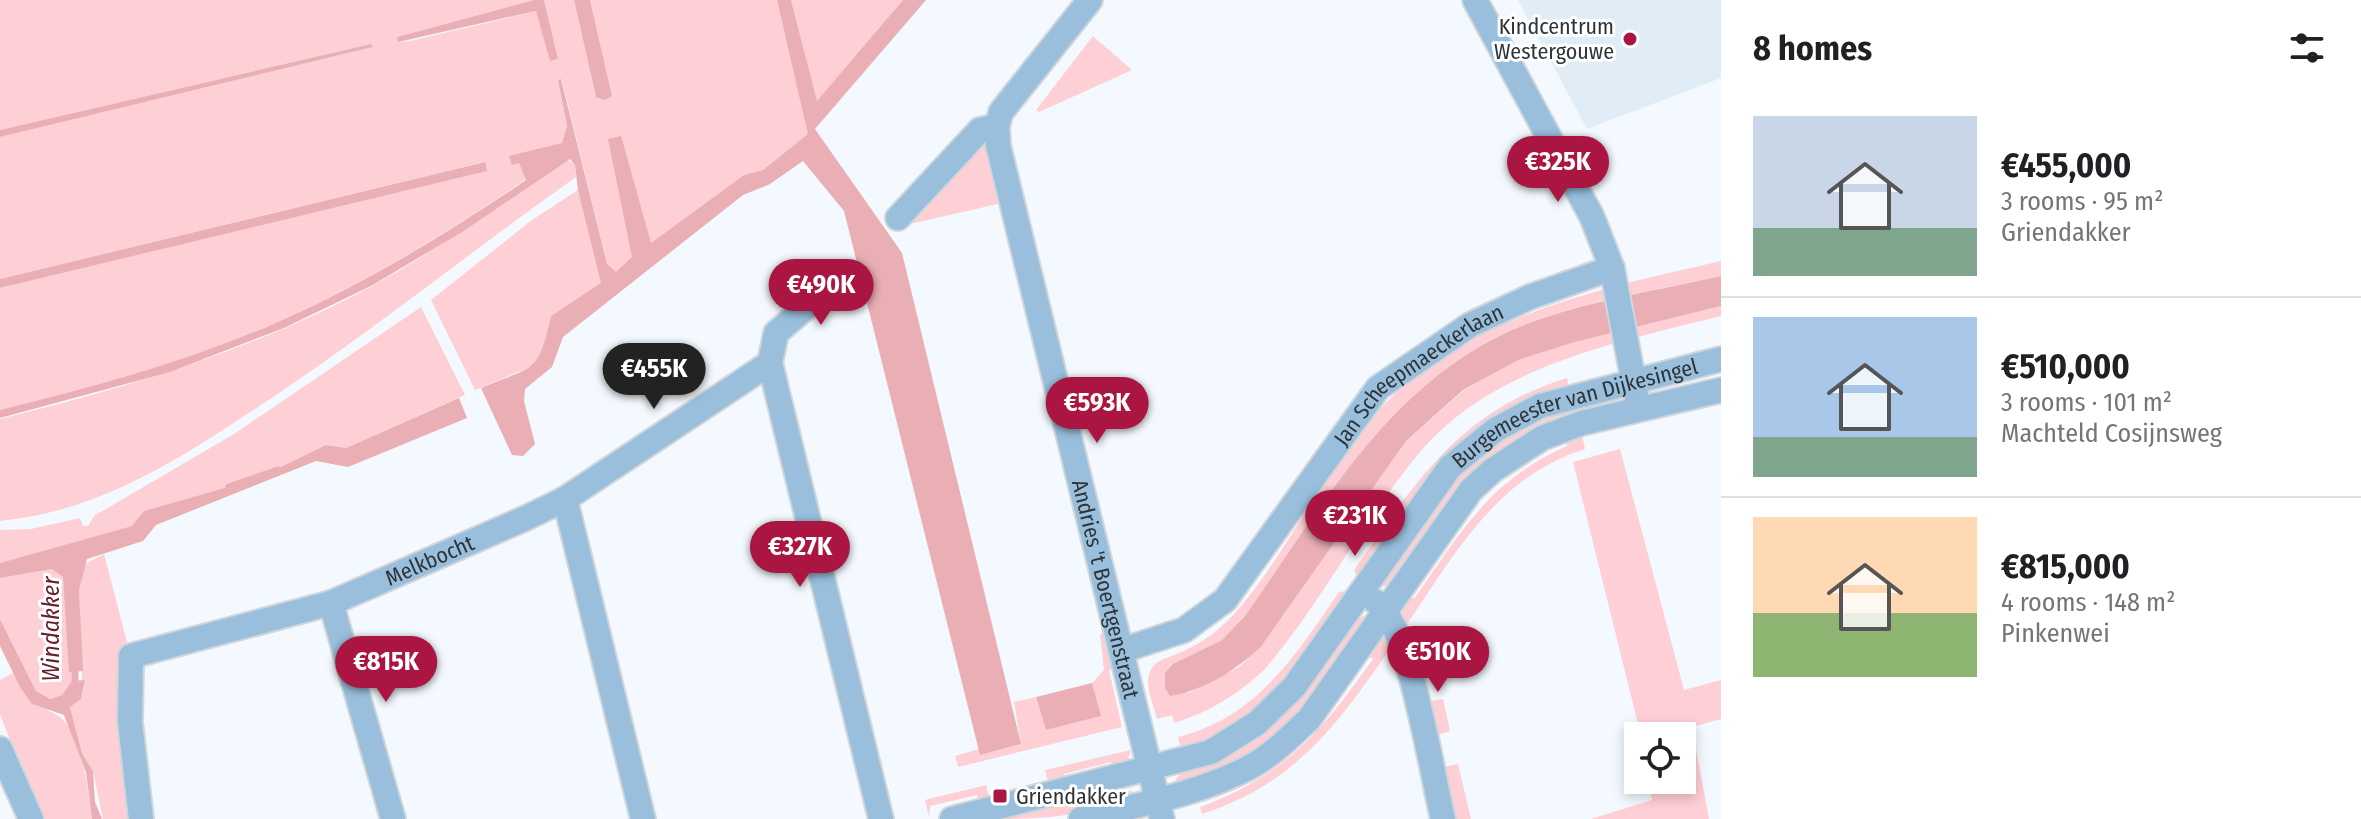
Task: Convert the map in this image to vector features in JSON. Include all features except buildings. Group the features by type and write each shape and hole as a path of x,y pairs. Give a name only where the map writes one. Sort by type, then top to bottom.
{"street":[{"path":"898,218 980,130 997,126 1001,112 1090,0"},
{"path":"1475,0 1592,217 1612,268 1638,410"},
{"name":"Andries 't Boertgenstraat","path":"997,126 998,145 1160,810"},
{"name":"Jan Scheepmaeckerlaan","path":"1123,650 1184,630 1225,600 1378,388 1470,325 1530,297 1612,268"},
{"path":"845,274 776,333 770,363 881,819"},
{"name":"Burgemeester van Dijkesingel","path":"952,819 1149,771 1211,752 1275,709 1431,490 1472,447 1515,418 1540,406 1721,359"},
{"path":"643,819 565,499 770,363"},
{"name":"Burgemeester van Dijkesingel","path":"1081,819 1160,810 1253,765 1282,744 1309,719 1471,490 1493,470 1542,438 1721,390"},
{"name":"Melkbocht","path":"141,819 130,722 131,656 331,603 565,499"},
{"path":"1361,591 1387,609 1409,671 1443,819"},
{"path":"331,603 393,819"},
{"path":"0,749 31,819"}],"shaded area":[{"path":"0,0 534,0 397,37 399,42 410,41 537,11 550,61 558,59 544,0 574,0 596,97 612,96 590,0 777,0 809,134 763,170 744,175 650,244 620,136 632,258 616,273 607,264 562,80 558,82 567,126 562,143 519,163 526,179 405,256 311,307 211,349 106,383 0,410 0,288 486,171 484,162 0,279 0,137 373,47 371,44 0,130"},
{"path":"534,0 544,0 558,59 550,61 536,11 398,42 397,37"},
{"path":"574,0 590,0 612,96 605,100 596,97"},
{"path":"777,0 791,0 817,101 903,0 926,0 815,129 902,253 1021,744 980,755 844,211 803,161 770,184 743,195 563,337 552,367 525,389 524,401 535,444 523,456 512,455 481,388 531,366 542,349 551,316 601,283 578,190 575,165 570,159 462,232 371,286 284,328 170,372 0,418 0,410 141,372 278,322 375,274 436,238 526,180 519,163 512,165 509,156 562,143 567,126 558,81 561,79 607,264 616,272 632,257 608,139 621,136 651,243 744,175 763,170 808,134"},
{"path":"791,0 903,0 817,102"},
{"name":"Kindcentrum Westergouwe","path":"1518,0 1721,0 1721,78 1587,129"},
{"path":"1093,36 1132,70 1039,112 1036,110"},
{"path":"371,44 373,47 0,137 0,130"},
{"path":"983,142 987,144 1002,203 910,224"},
{"path":"565,159 575,164 576,177 335,354 222,431 163,466 101,496 36,516 0,521 0,419 143,380 237,348 328,309 422,257"},
{"path":"485,162 487,171 0,288 0,279"},
{"path":"578,190 602,283 551,316 542,357 535,365 475,390 431,300 532,220"},
{"path":"1721,261 1721,276 1587,305 1510,331 1466,355 1427,384 1391,418 1359,455 1245,616 1222,640 1173,664 1188,693 1239,667 1260,648 1406,441 1464,390 1517,360 1575,342 1721,306 1721,316 1559,361 1484,398 1450,422 1400,477 1306,616 1265,669 1211,708 1174,723 1172,715 1157,719 1148,683 1154,665 1202,641 1234,614 1274,561 1351,443 1404,386 1443,357 1530,313 1577,297"},
{"path":"1721,276 1721,306 1575,342 1518,360 1463,390 1406,441 1260,648 1218,678 1170,696 1165,688 1165,673 1173,664 1222,640 1245,616 1359,455 1391,418 1427,384 1466,355 1535,321 1587,305"},
{"path":"421,307 465,395 346,448 326,445 256,479 144,511 133,526 0,563 0,530 31,529 80,518 83,526 88,526 94,516 234,434"},
{"path":"1567,378 1569,388 1523,406 1360,582 1354,570 1420,479 1443,453 1468,430 1497,410 1529,392"},
{"path":"459,398 467,418 348,467 316,461 156,525 143,541 87,559 79,590 83,671 69,672 63,577 52,569 0,578 0,563 132,526 144,511 256,479 326,445 346,448"},
{"path":"1573,401 1577,418 1556,424 1389,586 1383,586 1382,582 1438,494 1486,445"},
{"path":"1581,431 1585,449 1526,478 1480,521 1405,627 1402,609 1406,594 1414,599 1479,510 1517,475 1567,446 1564,436"},
{"path":"1620,449 1684,690 1721,680 1721,719 1696,726 1696,722 1638,722 1573,462"},
{"path":"104,554 128,646 124,646 123,658 134,819 103,819 93,771 82,753 70,707 81,699 85,680 82,680 79,590 85,564"},
{"path":"52,569 63,577 72,681 62,695 49,699 36,691 0,619 0,578"},
{"path":"1339,592 1351,594 1260,713 1182,754 1178,737 1206,728 1252,699 1290,660"},
{"path":"1370,614 1308,708 1248,760 1183,783 1175,780 1185,769 1206,762 1352,620"},
{"path":"0,619 36,691 50,699 62,695 72,681 85,680 81,699 70,707 82,753 93,771 95,802 102,819 92,819 86,772 64,715 32,704 20,687 0,646"},
{"path":"1107,633 1115,668 1109,670 1122,727 958,767 955,756 979,749 980,755 1021,744 1014,702 1036,697 1046,730 1100,716 1092,683 1104,670 1100,634"},
{"path":"1381,635 1394,643 1355,698 1314,746 1265,785 1236,801 1202,814 1200,807 1230,795 1279,766 1318,729 1373,659 1365,653"},
{"path":"13,673 32,704 62,719 74,736 85,772 92,819 40,819 0,714 0,680"},
{"path":"1092,683 1101,716 1046,730 1036,697"},
{"path":"1443,699 1450,731 1432,737 1424,702"},
{"path":"1696,749 1709,819 1591,819 1652,800 1651,794 1696,794"},
{"path":"1131,750 1127,762 1114,771 1111,762 1064,774 1066,783 1049,787 1045,770"},
{"path":"1458,764 1471,819 1452,819 1439,768"},
{"path":"986,785 990,802 979,804 977,795 930,806 929,817 925,800"},
{"path":"1116,787 1133,792 1099,808 1061,816 985,819"}],"waterway":[{"path":"229,487 278,470"},
{"name":"Windakker","path":"75,662 75,690"}],"place":[{"name":"Kindcentrum Westergouwe","path":"1630,39"},
{"name":"Griendakker","path":"1000,796"}]}
